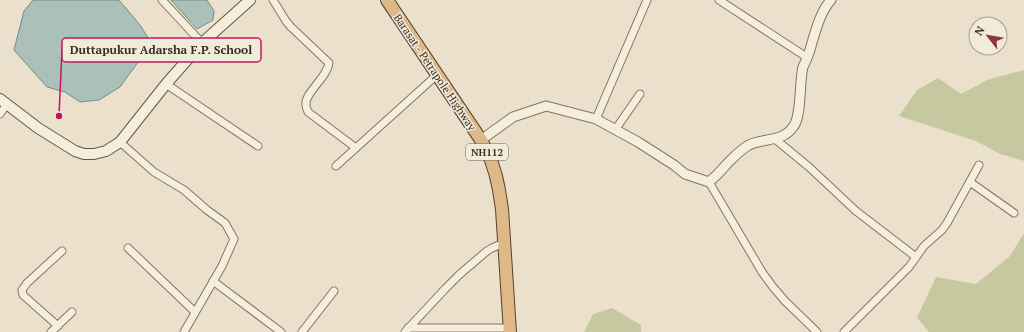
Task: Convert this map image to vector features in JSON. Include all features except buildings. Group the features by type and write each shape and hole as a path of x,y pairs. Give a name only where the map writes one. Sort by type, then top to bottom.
{"highway":[{"name":"Barasat - Petrapole Highway","path":"387,0 481,140 491,160 499,190 502,209 510,330"}],"main road":[{"path":"4,102 38,128 75,151 84,154 94,154 106,151 120,142 166,84 202,43 250,0"}],"street":[{"path":"162,0 202,43"},
{"path":"273,0 291,27 329,63 326,73 307,97 306,104 308,112 356,148"},
{"path":"596,119 647,0"},
{"path":"719,0 808,58"},
{"path":"709,182 734,156 748,145 775,139 786,134 794,127 798,116 803,68 808,58 822,15 831,0"},
{"path":"336,166 438,74"},
{"path":"166,84 258,146"},
{"path":"615,130 640,94"},
{"path":"0,114 4,102"},
{"path":"481,140 513,117 546,106 596,119 638,142 685,174 709,182 762,272 785,301 817,332"},
{"path":"775,139 853,208 916,257"},
{"path":"120,142 154,172 184,190 225,223 234,239 222,266 184,332"},
{"path":"844,332 909,267 924,246 942,230 979,165"},
{"path":"970,182 1014,213"},
{"path":"407,330 465,269 487,251 504,242"},
{"path":"128,248 195,312"},
{"path":"58,326 23,295 22,290 27,283 62,251"},
{"path":"213,281 281,332"},
{"path":"302,332 334,291"},
{"path":"51,332 72,312"},
{"path":"407,330 510,330"}],"green space":[{"path":"1024,70 1024,161 1000,154 976,141 899,116 917,90 938,78 961,94 987,80"},
{"path":"1024,233 1024,332 929,332 917,318 936,277 976,284 1010,256"},
{"path":"612,308 641,325 641,332 584,332 593,314"}],"water":[{"path":"33,0 119,0 140,25 150,41 141,58 120,87 99,100 80,102 65,92 47,87 14,50 24,11"},
{"path":"171,0 207,0 214,11 213,20 197,29"}],"place":[{"name":"Duttapukur Adarsha F.P. School","path":"59,116"}]}
